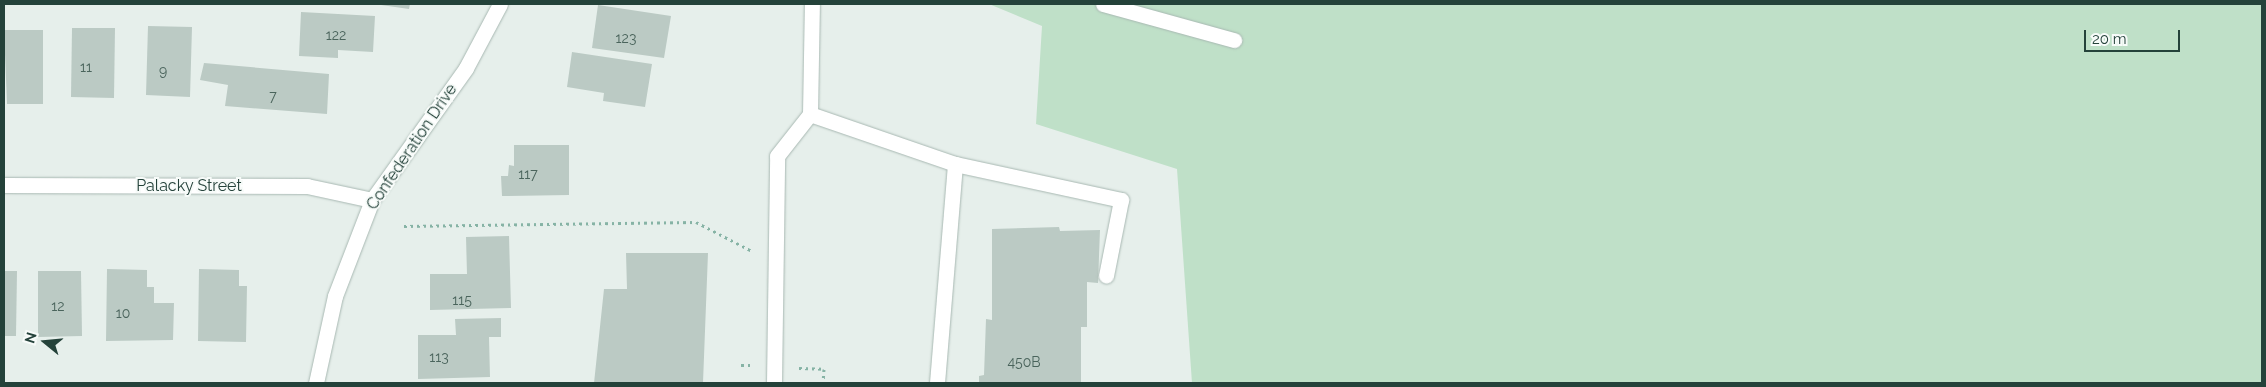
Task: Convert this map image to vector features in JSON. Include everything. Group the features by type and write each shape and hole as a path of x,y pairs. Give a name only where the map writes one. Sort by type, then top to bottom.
{"street":[{"name":"Confederation Drive","path":"316,383 335,296 372,200 466,68 500,4"},
{"path":"774,383 777,156 810,114 812,4"},
{"path":"1103,4 1234,40"},
{"path":"810,114 955,164 1121,200 1106,276"},
{"path":"937,383 955,164"},
{"name":"Palacky Street","path":"4,185 307,186 372,200"}],"path":[{"path":"404,226 696,222 746,252 775,251"}],"green space":[{"path":"989,4 2262,4 2262,383 1192,383 1177,169 1036,124 1042,26"}],"building":[{"path":"374,4 410,4 409,9"},
{"path":"598,5 671,16 664,58 592,48"},
{"path":"301,12 375,16 373,52 338,50 338,58 299,56"},
{"path":"148,26 192,27 190,97 146,95"},
{"path":"72,28 115,28 114,98 71,97"},
{"path":"4,30 43,30 43,104 7,104"},
{"path":"572,52 652,64 645,107 603,101 604,93 567,87"},
{"path":"204,63 329,74 327,114 225,106 228,85 200,80"},
{"path":"514,145 569,145 569,195 502,196 501,176 508,176 509,165 514,166"},
{"path":"1059,227 1060,231 1100,230 1098,283 1087,282 1087,327 1081,327 1081,383 979,383 979,376 984,375 986,319 992,320 992,229"},
{"path":"509,236 511,308 430,310 430,274 467,274 466,237"},
{"path":"626,253 708,253 703,383 594,383 604,289 627,289"},
{"path":"107,269 147,270 147,287 154,287 154,303 174,303 173,340 106,341"},
{"path":"199,269 239,270 239,286 247,286 246,342 198,341"},
{"path":"4,271 17,271 16,336 4,336"},
{"path":"38,271 81,271 82,336 38,337"},
{"path":"501,318 501,337 489,337 490,377 418,379 418,335 456,335 455,319"}]}
